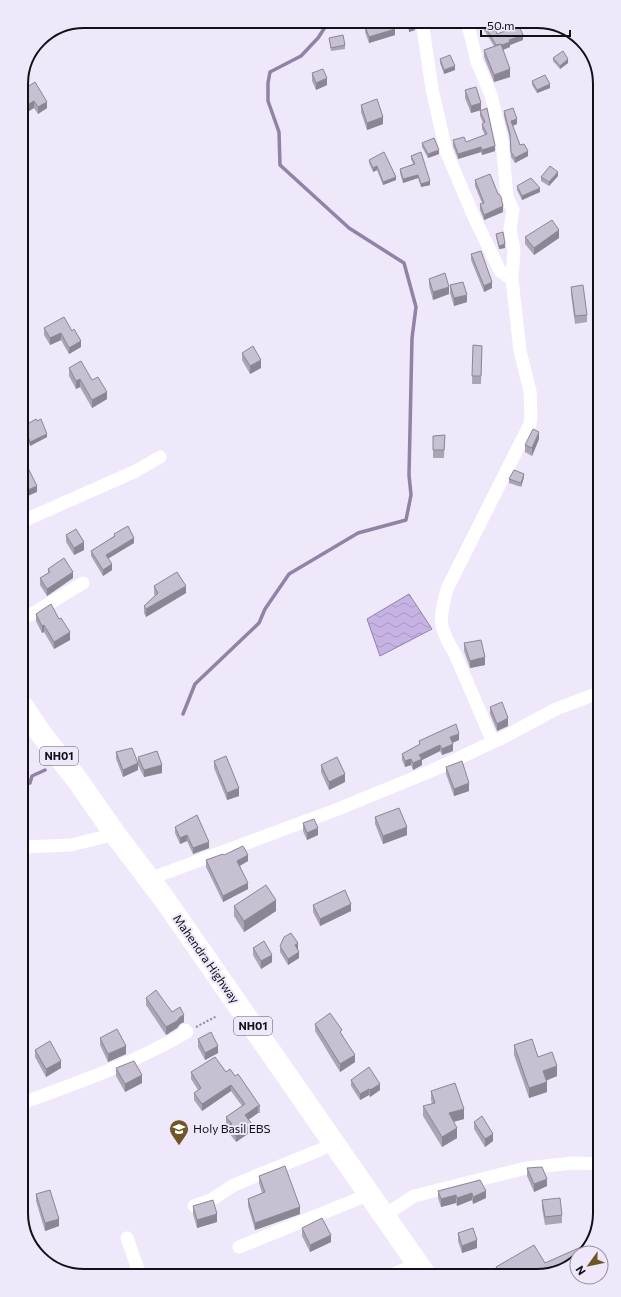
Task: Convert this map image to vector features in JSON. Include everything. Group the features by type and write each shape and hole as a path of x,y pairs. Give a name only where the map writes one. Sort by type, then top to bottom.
{"highway":[{"name":"Mahendra Highway","path":"28,714 170,907 421,1268"}],"street":[{"path":"423,28 432,89 446,151 474,217 500,270 512,279"},
{"path":"469,28 476,62 491,95 502,141 507,197 513,210 510,229 514,250 512,279 520,351 530,391 531,416 530,424 447,589 441,609 440,622 447,642 455,654 493,742"},
{"path":"28,519 136,471 160,457"},
{"path":"28,614 30,615 83,583"},
{"path":"149,880 333,812 431,771 506,736 556,709 593,695"},
{"path":"28,847 71,845 115,834"},
{"path":"28,1101 109,1070 173,1040 186,1031"},
{"path":"194,1206 211,1200 234,1185 322,1149 334,1142"},
{"path":"385,1215 414,1196 526,1168 572,1163 593,1164"},
{"path":"238,1247 370,1194"},
{"path":"127,1238 138,1269"}],"path":[{"path":"186,1031 217,1016"}],"water":[{"path":"409,594 432,629 380,656 367,619"}],"building":[{"path":"366,28 395,29 369,37"},
{"path":"486,28 495,28 497,34 514,28 520,28 523,35 509,40 510,42 502,45 496,45"},
{"path":"343,35 345,45 331,48 329,38"},
{"path":"501,44 510,69 494,75 484,50"},
{"path":"563,51 568,59 560,66 553,58"},
{"path":"450,55 455,66 444,70 440,59"},
{"path":"323,69 327,78 316,83 312,73"},
{"path":"545,75 550,84 537,90 532,81"},
{"path":"35,82 47,102 38,107 34,101 29,104 28,86"},
{"path":"476,87 481,103 471,106 465,90"},
{"path":"377,99 383,117 367,123 361,105"},
{"path":"487,108 495,146 482,150 481,147 458,154 453,140 464,137 466,142 487,134 482,124 485,122 480,111"},
{"path":"513,108 517,119 511,121 520,145 524,144 528,151 515,158 511,152 510,134 504,111"},
{"path":"434,138 439,150 428,154 422,143"},
{"path":"384,152 396,177 383,182 377,166 373,168 369,160"},
{"path":"421,152 430,181 421,184 418,175 403,179 400,169 415,164 411,156"},
{"path":"550,166 558,172 549,182 541,177"},
{"path":"490,174 498,194 501,197 503,206 484,215 480,204 484,203 475,180"},
{"path":"531,178 540,188 522,196 517,186"},
{"path":"552,220 559,230 534,248 525,237"},
{"path":"503,232 505,244 499,246 496,234"},
{"path":"481,251 492,282 484,286 471,254"},
{"path":"445,273 449,287 433,292 429,279"},
{"path":"463,282 467,295 454,298 450,285"},
{"path":"583,285 587,315 575,316 571,287"},
{"path":"64,317 72,331 74,329 81,341 69,348 61,333 50,338 44,328"},
{"path":"473,345 482,346 481,376 472,376"},
{"path":"253,346 261,360 250,366 242,353"},
{"path":"81,361 92,380 98,377 107,392 92,400 80,379 76,381 69,368"},
{"path":"36,419 37,421 41,419 47,434 30,442 28,437 28,424"},
{"path":"533,429 539,432 532,448 525,445"},
{"path":"445,435 444,450 433,450 433,436"},
{"path":"28,468 37,486 28,490"},
{"path":"514,470 524,474 521,483 509,479"},
{"path":"128,526 134,538 106,555 112,564 103,570 91,551 115,536 114,534"},
{"path":"76,529 84,542 74,548 66,535"},
{"path":"64,558 73,572 47,589 40,578 50,572 48,569"},
{"path":"177,572 186,586 146,609 144,606 158,593 154,586"},
{"path":"51,604 59,619 61,618 70,632 54,642 44,625 42,626 36,614"},
{"path":"481,640 485,657 470,661 464,643"},
{"path":"502,702 508,718 497,724 490,707"},
{"path":"456,724 459,734 450,737 453,744 442,749 440,745 419,755 422,759 413,763 411,759 405,761 402,754 420,744 419,741"},
{"path":"132,748 138,763 123,770 116,752"},
{"path":"157,751 162,765 144,770 138,757"},
{"path":"226,756 239,788 227,793 214,761"},
{"path":"337,757 345,774 329,782 321,765"},
{"path":"462,761 469,783 454,789 446,767"},
{"path":"399,808 407,827 383,836 375,817"},
{"path":"197,815 209,842 193,848 187,835 180,838 175,827"},
{"path":"314,819 318,828 307,833 303,823"},
{"path":"243,846 248,855 237,861 248,883 223,896 206,860 223,854 224,855"},
{"path":"266,885 276,900 244,921 234,906"},
{"path":"345,890 351,904 320,919 313,905"},
{"path":"291,933 298,943 295,945 299,952 288,959 280,946 284,937"},
{"path":"264,941 272,955 261,961 253,948"},
{"path":"156,990 172,1012 180,1007 184,1015 166,1027 146,998"},
{"path":"330,1013 342,1030 340,1032 355,1055 340,1064 315,1024"},
{"path":"117,1029 126,1046 108,1054 100,1038"},
{"path":"211,1032 218,1046 205,1053 198,1039"},
{"path":"532,1039 538,1057 552,1052 557,1066 543,1071 547,1082 529,1088 514,1045"},
{"path":"50,1041 61,1061 46,1069 35,1050"},
{"path":"215,1057 226,1072 230,1069 235,1076 238,1074 260,1106 245,1115 252,1124 236,1136 229,1126 232,1124 226,1117 245,1104 231,1085 202,1104 194,1093 201,1088 191,1072"},
{"path":"134,1061 142,1075 125,1084 116,1068"},
{"path":"369,1067 380,1084 360,1094 351,1080"},
{"path":"455,1083 464,1109 449,1113 457,1128 442,1137 423,1106 435,1103 431,1091"},
{"path":"482,1116 493,1134 485,1139 474,1122"},
{"path":"285,1166 300,1207 255,1223 248,1199 265,1192 259,1176"},
{"path":"542,1167 547,1179 534,1184 527,1168"},
{"path":"480,1180 486,1191 473,1197 472,1193 457,1198 456,1195 441,1199 438,1191"},
{"path":"50,1190 59,1219 45,1223 36,1194"},
{"path":"560,1198 562,1215 545,1217 542,1200"},
{"path":"213,1200 217,1214 197,1220 193,1206"},
{"path":"322,1218 331,1235 310,1245 302,1228"},
{"path":"473,1228 477,1240 462,1246 458,1233"},
{"path":"534,1245 545,1263 569,1252 569,1258 558,1265 548,1268 497,1269 496,1267"}],"waterway":[{"path":"183,714 195,684 259,623 265,609 289,574 358,533 406,520 411,495 409,475 412,338 416,307 404,263 349,228 280,165 279,132 268,101 268,83 270,72 301,56 318,38 324,28"},
{"path":"28,783 30,783 32,776 45,770"}],"place":[{"name":"Holy Basil EBS","path":"179,1146"}]}
